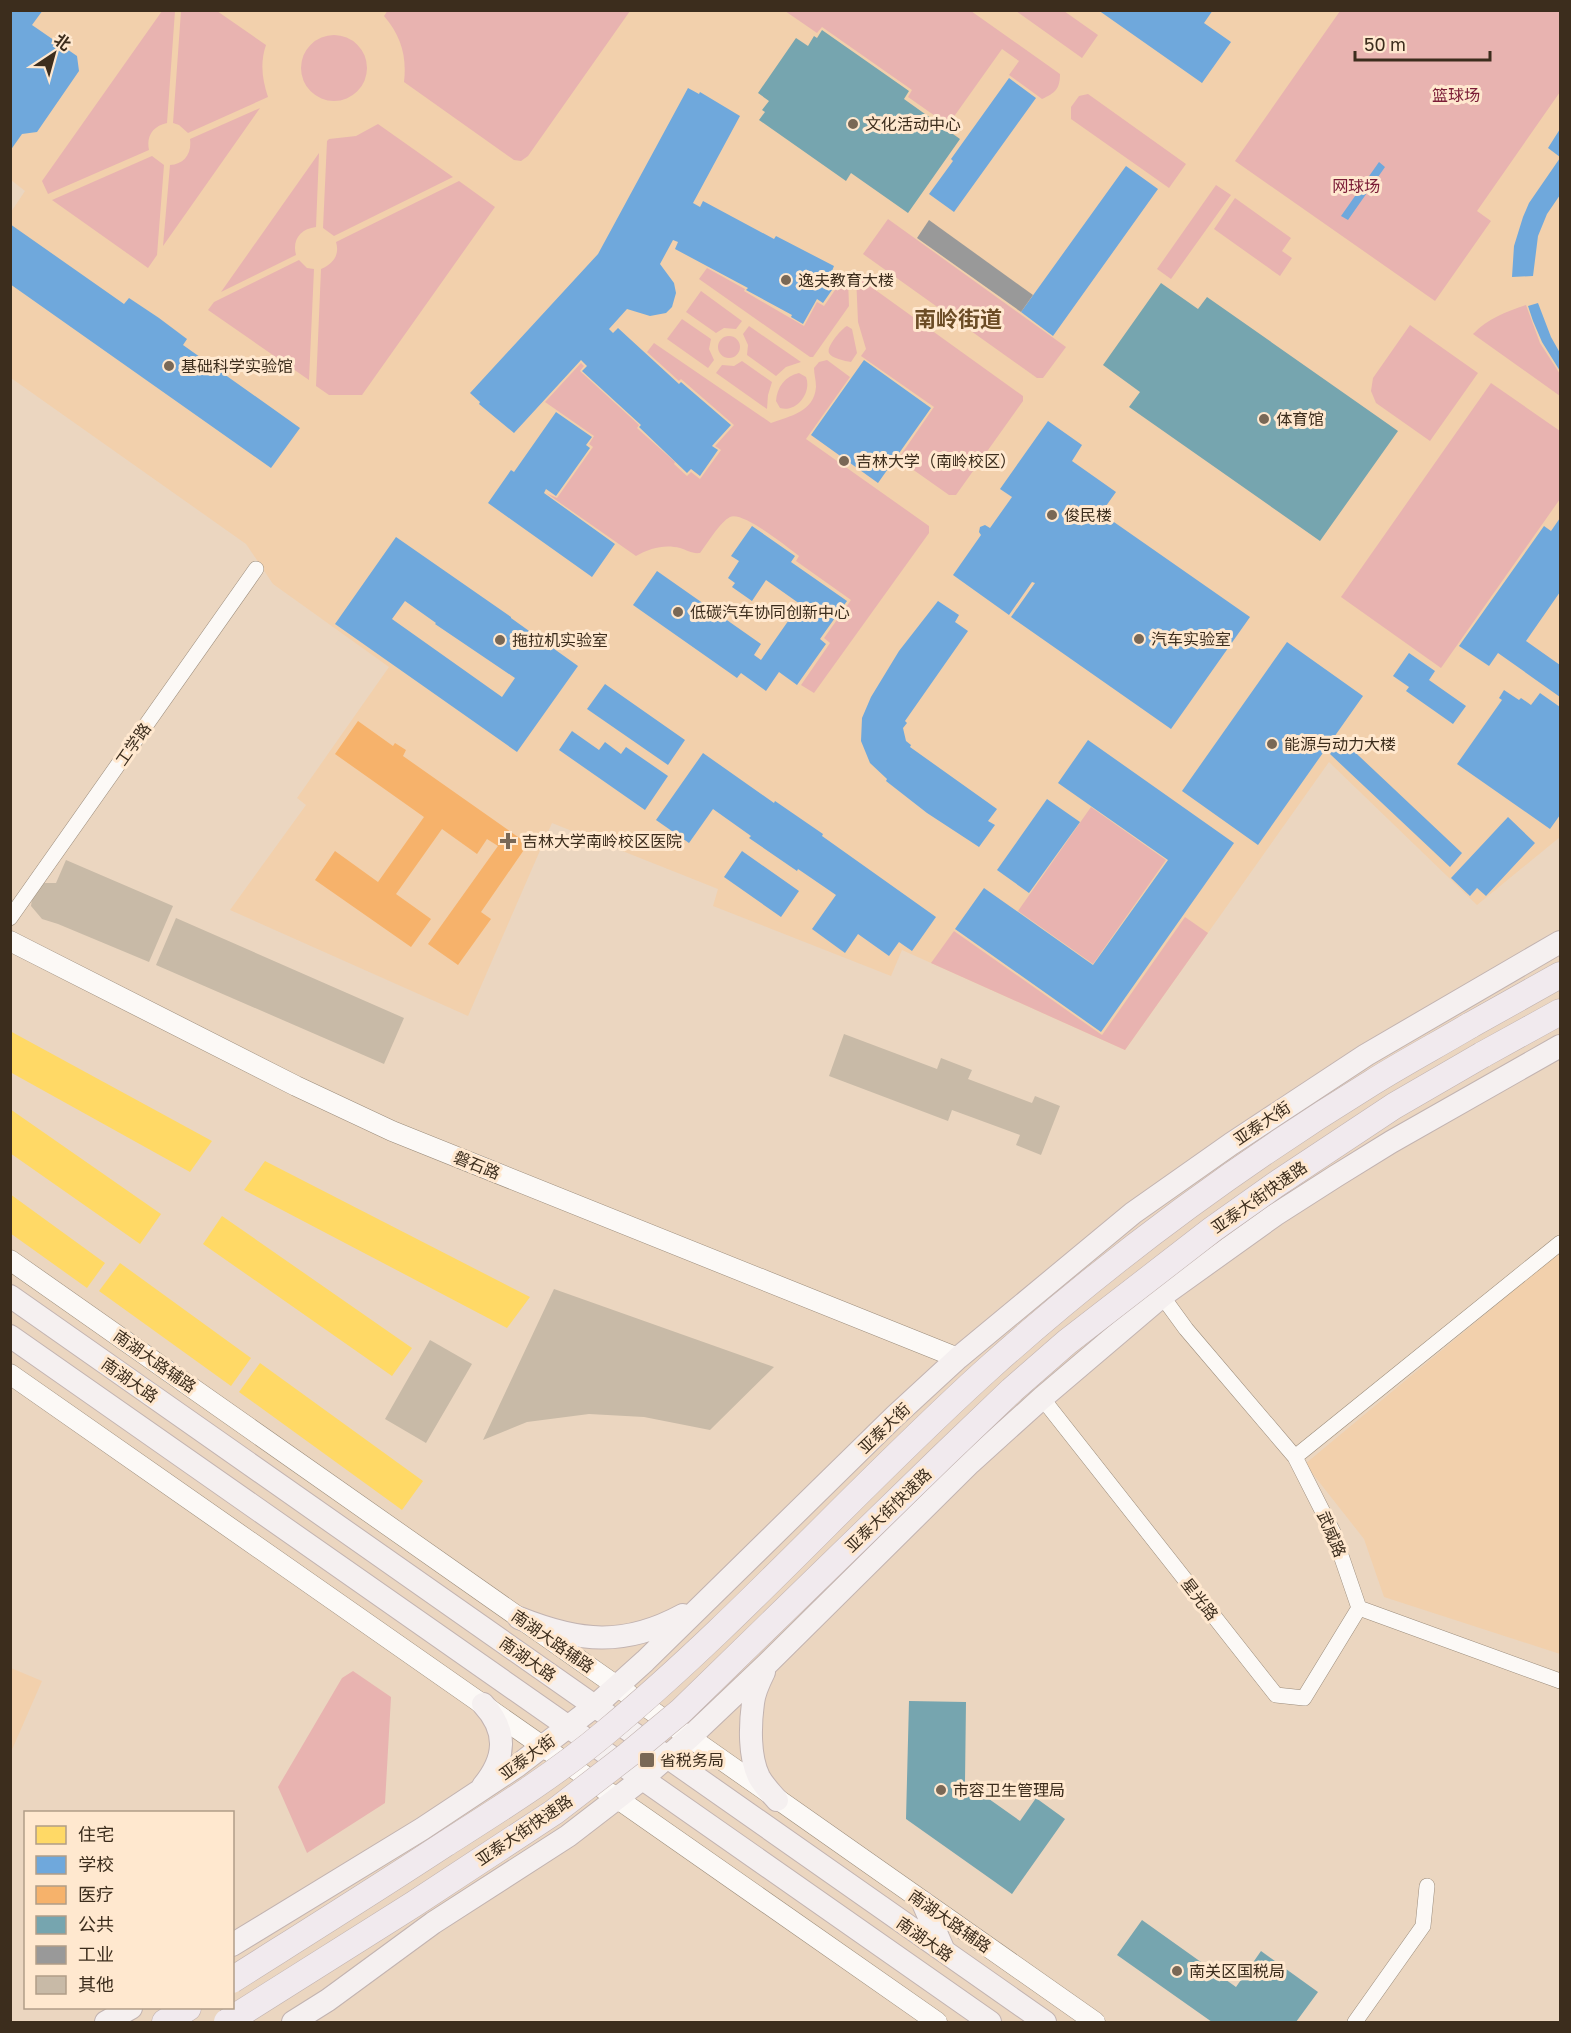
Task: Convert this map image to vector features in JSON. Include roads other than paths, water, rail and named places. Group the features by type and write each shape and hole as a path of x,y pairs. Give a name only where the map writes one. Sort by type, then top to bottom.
{"highway":[{"name":"亚泰大街快速路","path":"234,1979 535,1786 604,1734 726,1624 988,1369 1045,1319 1173,1219 1251,1162 1376,1080 1560,975"},
{"name":"亚泰大街快速路","path":"227,2022 554,1812 600,1777 681,1711 1012,1390 1067,1342 1213,1229 1394,1106 1560,1012"},
{"path":"165,2022 185,2009"}],"main road":[{"name":"亚泰大街","path":"234,1944 479,1791 544,1747 595,1706 706,1603 895,1416 958,1358 1133,1213 1231,1144 1366,1055 1560,942"},
{"path":"293,2022 328,2000 434,1923 568,1836 642,1779 767,1664 970,1463 1162,1296 1275,1215 1336,1176 1560,1046"},
{"name":"南湖大路","path":"10,1296 1045,2022"},
{"name":"南湖大路","path":"10,1336 990,2022"},
{"path":"519,1618 545,1629 569,1635 613,1638 635,1635 657,1628 706,1603"},
{"path":"767,1664 753,1702 752,1744 755,1767 759,1776 777,1800"},
{"path":"479,1791 495,1768 500,1746 499,1725 483,1704"},
{"path":"923,1903 944,1951"},
{"path":"106,2022 128,2009"}],"street":[{"name":"工学路","path":"10,918 256,569"},
{"name":"磐石路","path":"10,942 296,1086 392,1131 958,1358"},
{"path":"1295,1457 1560,1243"},
{"name":"南湖大路辅路","path":"10,1260 1095,2022"},
{"name":"武威路","path":"1162,1296 1186,1329 1295,1457 1334,1532 1359,1608"},
{"path":"10,1374 937,2022"},
{"name":"星光路","path":"1042,1398 1276,1695 1304,1698 1359,1608"},
{"path":"1359,1608 1560,1681"},
{"path":"1355,2022 1423,1926 1427,1886"}],"place":[{"name":"文化活动中心","path":"853,124"},
{"name":"逸夫教育大楼","path":"786,280"},
{"name":"基础科学实验馆","path":"169,366"},
{"name":"体育馆","path":"1264,419"},
{"name":"吉林大学（南岭校区）","path":"844,461"},
{"name":"俊民楼","path":"1052,515"},
{"name":"低碳汽车协同创新中心","path":"678,612"},
{"name":"汽车实验室","path":"1139,639"},
{"name":"拖拉机实验室","path":"500,640"},
{"name":"能源与动力大楼","path":"1272,744"},
{"name":"吉林大学南岭校区医院","path":"508,841"},
{"name":"省税务局","path":"647,1760"},
{"name":"市容卫生管理局","path":"941,1790"},
{"name":"南关区国税局","path":"1177,1971"}],"district":[{"name":"南岭街道","path":"958,318"}],"park label":[{"name":"篮球场","path":"1456,95"},
{"name":"网球场","path":"1356,186"}]}
